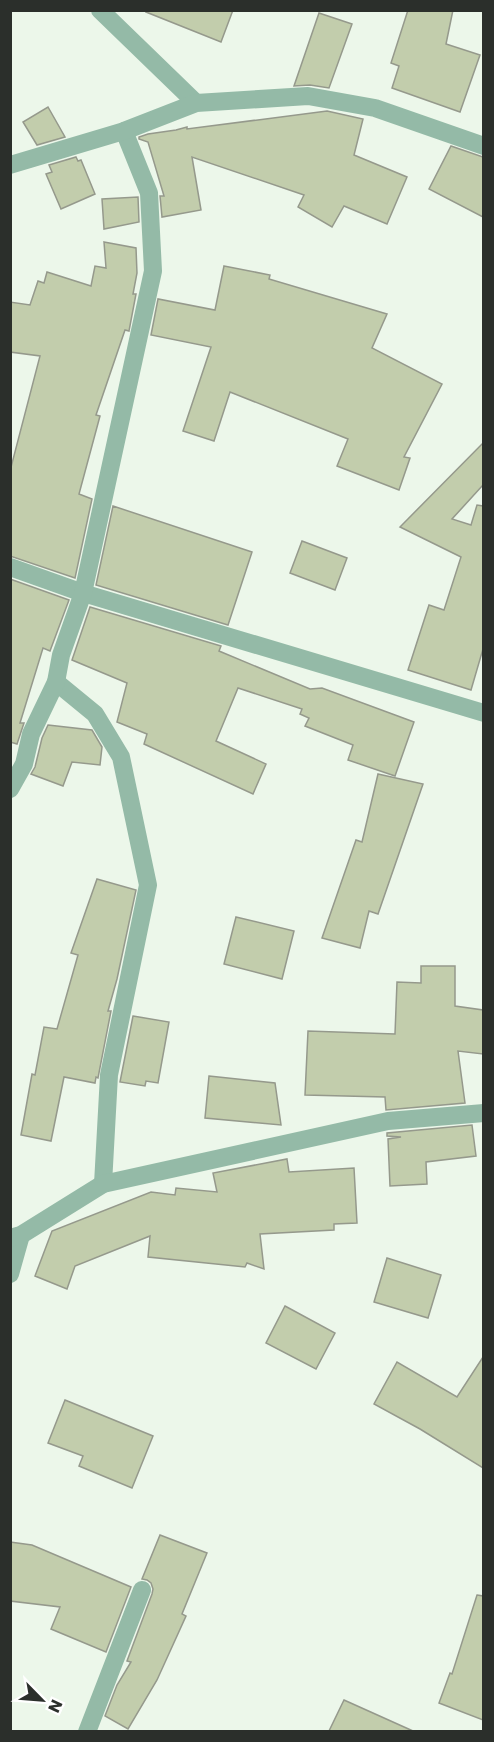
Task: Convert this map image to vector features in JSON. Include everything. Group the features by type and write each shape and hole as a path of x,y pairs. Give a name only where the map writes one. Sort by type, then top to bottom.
{"street":[{"path":"100,10 196,103"},
{"path":"10,165 124,131 196,103 308,96 375,108 483,146"},
{"path":"10,789 24,764 31,734 56,682 61,655 82,593 153,271 149,193 124,131"},
{"path":"10,567 82,593 483,713"},
{"path":"56,682 95,714 122,757 148,885 109,1075 103,1184"},
{"path":"10,1274 16,1236 103,1184 388,1121 483,1113"},
{"path":"87,1731 142,1590"}],"building":[{"path":"147,10 233,10 221,42 146,12"},
{"path":"408,10 453,10 446,44 480,55 460,112 392,88 399,66 391,63"},
{"path":"319,13 352,24 329,88 310,85 294,86"},
{"path":"48,107 65,137 37,145 23,122"},
{"path":"327,111 363,119 354,155 407,177 387,224 344,206 332,227 298,207 304,195 192,157 201,210 162,217 160,196 164,196 148,142 139,137 187,127 187,129"},
{"path":"451,146 483,157 483,217 429,189"},
{"path":"76,157 78,161 81,160 95,194 61,209 46,174 52,172 49,165"},
{"path":"138,197 139,222 104,229 102,199"},
{"path":"104,242 136,248 137,273 133,294 136,294 129,331 125,330 96,415 100,416 79,494 92,499 75,578 10,556 10,471 40,356 10,352 10,302 30,305 38,281 44,283 47,272 91,286 95,266 106,268"},
{"path":"224,266 270,275 269,279 387,314 372,348 442,384 404,457 410,458 399,490 337,466 348,439 230,392 214,441 183,431 211,347 151,335 158,299 215,310"},
{"path":"483,443 483,485 452,519 471,525 477,505 483,506 483,649 471,690 408,670 429,605 444,610 461,557 400,527"},
{"path":"113,506 252,552 228,625 96,585"},
{"path":"302,541 347,558 335,590 290,573"},
{"path":"10,579 69,600 50,651 43,648 20,723 24,723 17,744 10,742"},
{"path":"90,607 221,646 219,651 310,689 322,688 414,722 395,776 348,760 353,745 305,726 309,718 300,714 302,709 238,688 216,741 266,764 253,794 144,744 147,734 117,722 127,683 72,660"},
{"path":"48,725 92,730 102,747 100,765 72,762 63,786 31,774"},
{"path":"378,774 423,784 378,914 369,911 360,948 322,938 356,840 362,842"},
{"path":"97,879 136,890 108,1011 111,1011 98,1078 96,1077 95,1083 64,1077 51,1141 21,1135 32,1074 35,1075 44,1027 57,1029 78,955 71,953"},
{"path":"236,917 294,931 282,979 224,964"},
{"path":"421,966 455,966 455,1006 483,1010 483,1054 458,1051 465,1103 386,1110 385,1097 305,1095 308,1031 395,1034 397,982 421,983"},
{"path":"133,1016 169,1022 158,1083 146,1081 145,1086 120,1082"},
{"path":"209,1076 275,1083 281,1125 205,1118"},
{"path":"472,1125 476,1156 426,1162 427,1184 390,1186 388,1139 401,1137 387,1136 387,1133"},
{"path":"287,1159 289,1172 354,1168 357,1223 334,1224 334,1230 260,1234 264,1269 247,1263 245,1267 148,1257 150,1236 75,1266 67,1289 35,1276 52,1231 151,1192 175,1195 176,1188 217,1192 213,1173"},
{"path":"387,1258 441,1275 428,1318 374,1302"},
{"path":"285,1306 335,1333 316,1369 266,1343"},
{"path":"483,1357 483,1468 374,1404 397,1362 457,1397"},
{"path":"65,1400 153,1436 132,1488 79,1466 83,1456 48,1443"},
{"path":"160,1535 207,1553 182,1614 186,1616 157,1680 128,1729 105,1716 117,1685 131,1662 127,1661 152,1594 151,1583 142,1579"},
{"path":"10,1542 32,1545 131,1587 106,1652 51,1629 60,1607 10,1601"},
{"path":"477,1595 483,1596 483,1720 439,1703 450,1673 452,1674"},
{"path":"344,1700 413,1731 329,1731"}]}
